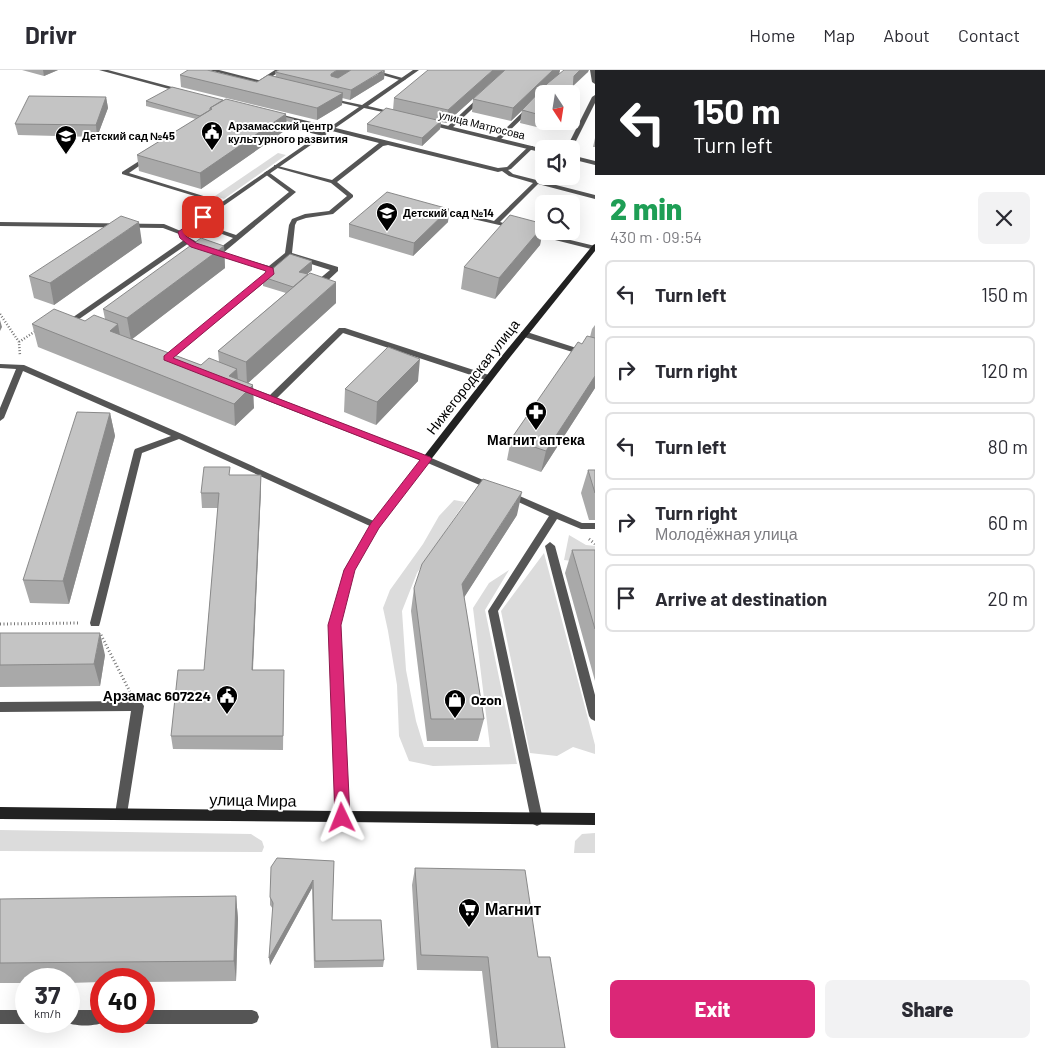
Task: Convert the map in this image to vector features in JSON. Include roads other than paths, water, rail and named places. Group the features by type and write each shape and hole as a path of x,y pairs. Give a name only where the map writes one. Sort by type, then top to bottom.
{"street":[{"path":"102,70 188,92"},
{"path":"212,70 276,86"},
{"path":"260,82 279,70"},
{"path":"368,70 403,79"},
{"path":"181,233 416,70"},
{"path":"593,70 595,82"},
{"path":"169,87 176,84"},
{"path":"449,128 490,89"},
{"path":"574,140 595,97"},
{"path":"326,98 401,116"},
{"path":"498,140 535,103"},
{"path":"323,134 271,117 504,170 511,175 535,181"},
{"name":"улица Матросова","path":"420,121 535,149"},
{"path":"333,182 381,144 388,144"},
{"path":"504,170 509,168 531,148"},
{"path":"158,152 124,173 223,203"},
{"path":"580,159 595,162"},
{"path":"184,365 162,357 270,274 270,269 288,254 294,220 305,216 331,213 351,196 333,182 276,166"},
{"path":"218,253 293,192 267,173"},
{"path":"495,223 535,184"},
{"path":"549,185 595,197"},
{"path":"475,218 594,247"},
{"path":"195,223 237,237"},
{"path":"0,224 164,226 181,233 194,245 270,269"},
{"path":"80,325 72,322 188,240"},
{"name":"Нижегородская улица","path":"342,818 334,625 349,570 375,525 488,378 594,247"},
{"path":"288,254 335,269 321,282"},
{"path":"271,399 342,330 488,378"},
{"path":"524,334 595,357"},
{"path":"0,366 21,367 180,436 375,525"},
{"path":"0,418 21,367"},
{"path":"236,385 426,459 581,526 595,526"},
{"path":"95,623 138,451 180,436"},
{"path":"537,820 493,611 555,514"},
{"path":"550,546 595,716"},
{"path":"0,706 138,706 121,814"},
{"name":"улица Мира","path":"0,813 537,820 595,819"},
{"path":"0,1017 15,1017"},
{"path":"155,1017 252,1017"}],"place":[{"name":"Арзамасский центр культурного развития","path":"212,151"},
{"name":"Детский сад №45","path":"66,155"},
{"name":"Детский сад №14","path":"387,232"},
{"name":"Магнит аптека","path":"536,431"},
{"name":"Арзамас 607224","path":"227,715"},
{"name":"Ozon","path":"455,719"},
{"name":"Магнит","path":"469,928"}]}
